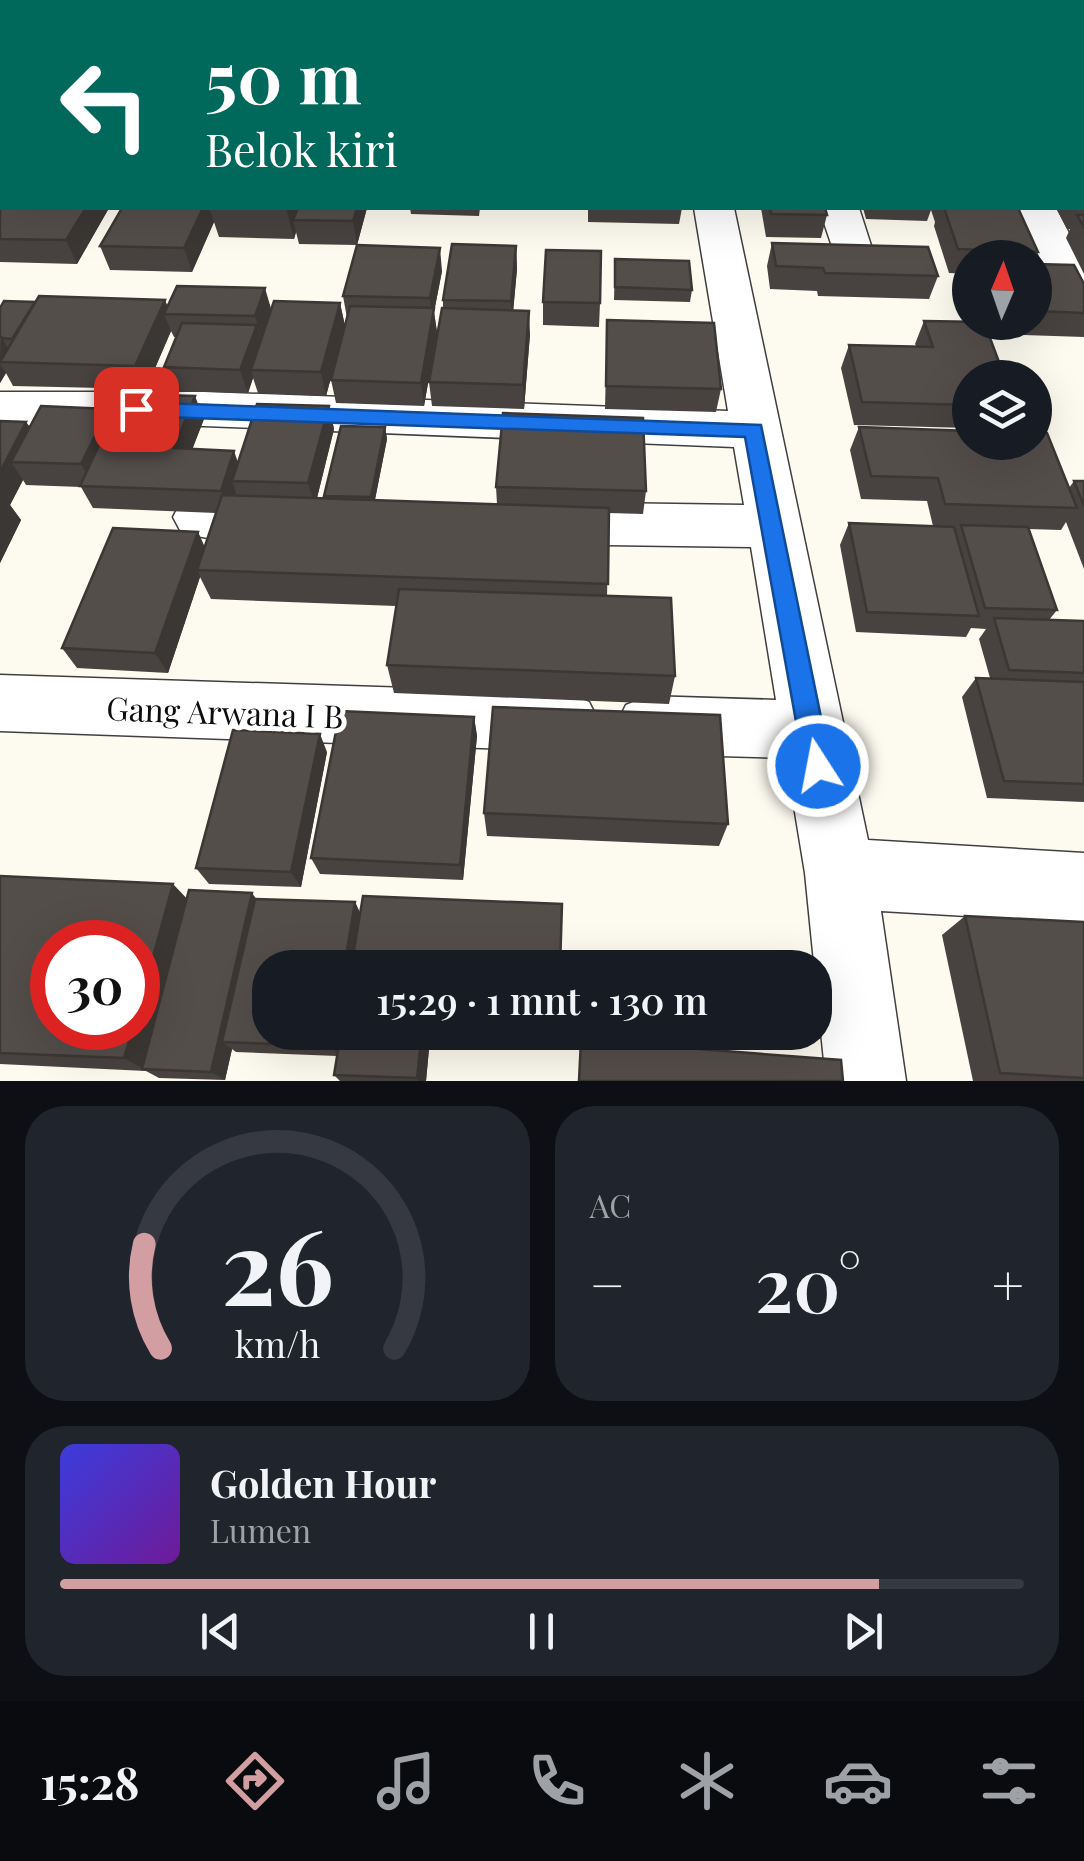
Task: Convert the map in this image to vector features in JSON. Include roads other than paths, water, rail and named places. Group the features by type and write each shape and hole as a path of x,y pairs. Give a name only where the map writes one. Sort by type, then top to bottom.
{"street":[{"path":"714,210 840,873 866,1081"},
{"path":"840,210 855,261"},
{"path":"1037,210 1084,304"},
{"path":"0,409 204,409 754,430"},
{"path":"200,518 338,520"},
{"path":"496,522 772,526"},
{"name":"Gang Arwana I B","path":"0,703 810,730"},
{"path":"840,873 1084,888"}]}
